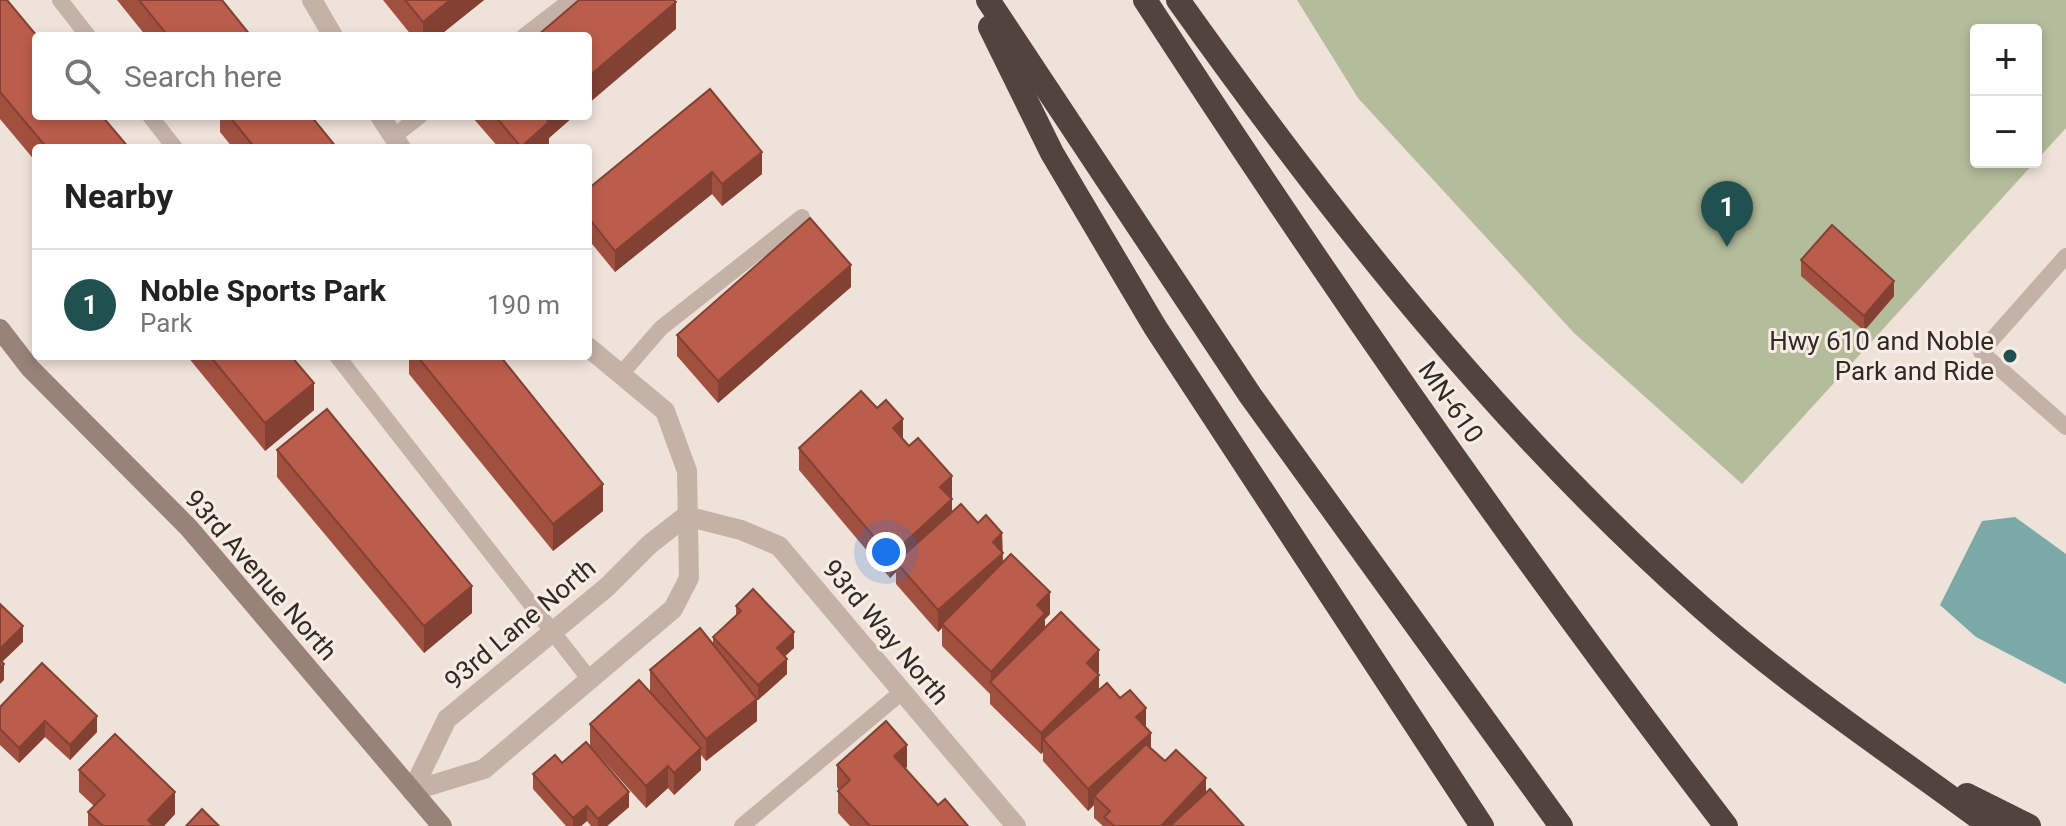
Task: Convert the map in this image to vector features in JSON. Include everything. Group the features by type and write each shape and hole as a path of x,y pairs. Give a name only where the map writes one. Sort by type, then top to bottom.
{"highway":[{"path":"976,0 1052,153 1155,327 1482,826"},
{"path":"988,0 1250,395 1561,826"},
{"name":"MN-610","path":"1145,0 1322,267 1452,452 1726,826"},
{"path":"1178,0 1294,162 1353,237 1429,330 1529,440 1701,607 1788,679 1990,826"},
{"path":"1916,771 2029,826"}],"street":[{"path":"312,0 331,32"},
{"path":"383,120 397,142"},
{"name":"93rd Avenue North","path":"0,329 30,368 189,528 442,826"},
{"name":"93rd Avenue North","path":"0,346 30,368"},
{"path":"412,791 484,769 673,609 689,578 687,471 665,411 592,350"},
{"name":"93rd Lane North","path":"412,791 447,719 607,587 650,544 686,516"},
{"name":"93rd Way North","path":"686,516 741,530 779,546 1016,826"}],"lane":[{"path":"60,0 85,32"},
{"path":"529,32 571,0"},
{"path":"153,120 172,144"},
{"path":"397,142 416,120"},
{"path":"621,374 661,328 802,217"},
{"path":"2066,256 1981,352 2066,427"},
{"path":"340,360 591,681"},
{"path":"750,824 903,691"}],"green space":[{"path":"1297,0 2066,0 2066,128 2042,154 2042,24 1970,24 1970,168 2030,168 1742,484 1574,333 1358,98"}],"water":[{"path":"2015,517 2066,554 2066,684 1976,637 1940,605 1982,521"}],"building":[{"path":"0,0 7,0 34,32 32,120 105,120 126,144 44,144 0,92"},
{"path":"139,0 222,0 248,32 165,32"},
{"path":"405,0 450,0 423,22"},
{"path":"579,0 676,2 592,74 592,32 542,32"},
{"path":"710,89 762,152 722,184 712,172 615,251 592,222 592,186"},
{"path":"232,120 314,120 334,144 252,144"},
{"path":"498,120 549,122 524,144 518,144"},
{"path":"810,218 851,265 718,381 677,335"},
{"path":"1832,225 1894,281 1864,316 1801,260"},
{"path":"213,360 294,360 314,383 265,423"},
{"path":"420,360 503,360 603,484 553,524"},
{"path":"861,391 877,408 886,400 903,419 893,428 909,446 918,438 952,476 940,487 952,499 890,556 799,448"},
{"path":"327,409 472,586 424,626 277,450"},
{"path":"961,504 978,523 986,515 1002,533 993,542 1003,553 938,610 896,562"},
{"path":"1011,554 1050,592 1037,605 1045,613 991,672 942,624"},
{"path":"753,589 794,632 777,648 787,659 758,685 713,637 741,611 736,606"},
{"path":"0,604 23,626 0,649"},
{"path":"1061,612 1099,650 1087,663 1099,675 1041,733 990,682"},
{"path":"700,628 757,699 706,739 650,670"},
{"path":"42,663 97,716 70,745 45,721 19,748 0,729 0,707"},
{"path":"639,680 701,748 674,773 668,766 646,786 590,724"},
{"path":"1107,683 1120,698 1130,690 1146,708 1136,717 1151,733 1088,789 1043,739"},
{"path":"886,721 907,745 894,756 938,805 945,799 968,826 870,826 838,791 850,780 837,765"},
{"path":"115,734 175,792 148,820 154,826 103,826 88,812 105,795 79,770"},
{"path":"586,742 629,792 598,819 587,806 573,818 533,774 555,755 562,763"},
{"path":"1146,744 1165,761 1176,750 1206,778 1161,826 1114,826 1104,817 1110,811 1094,796"},
{"path":"1210,789 1244,826 1170,826"},
{"path":"202,809 219,826 186,826"}],"place":[{"name":"Noble Sports Park","path":"1727,247"},
{"name":"Hwy 610 and Noble Park and Ride","path":"2010,356"}]}
